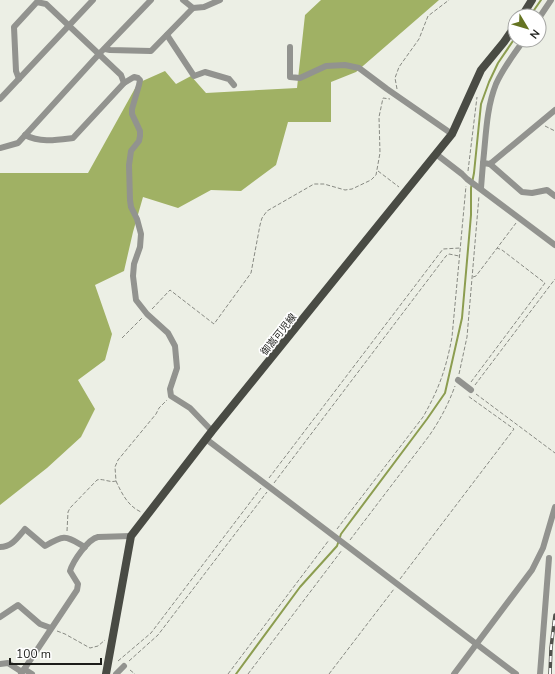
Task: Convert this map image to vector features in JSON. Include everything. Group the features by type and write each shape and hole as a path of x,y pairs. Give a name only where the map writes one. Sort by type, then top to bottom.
{"main road":[{"name":"御嵩可児線","path":"106,674 131,536 212,431 452,134 481,70 507,38"}],"street":[{"path":"0,99 93,0"},
{"path":"0,148 18,143 151,0"},
{"path":"183,0 193,8"},
{"path":"102,51 149,52 193,8 204,7 220,0"},
{"path":"19,79 16,71 14,27 37,2 48,2 69,26 102,51 121,75 124,83"},
{"path":"167,35 194,76 205,72 229,79 234,85"},
{"path":"290,48 290,77 300,78 326,66 345,65 359,68 452,134"},
{"path":"478,187 487,163 489,107 496,84 506,65 518,48"},
{"path":"25,134 30,137 49,141 73,138 124,83 134,77 140,80 132,109 132,114 140,130 140,136 139,141 132,152 129,165 131,207 141,234 140,247 134,264 133,276 136,300 147,314 168,333 175,346 177,368 170,389 171,396 190,408 212,431"},
{"path":"487,163 555,110"},
{"path":"436,154 468,180 555,245"},
{"path":"487,163 522,192 532,193 547,190 555,196"},
{"path":"458,380 468,391"},
{"path":"206,439 516,674"},
{"path":"454,674 532,570 543,548 555,507"},
{"path":"0,547 11,544 26,529 46,546 60,538 66,538 85,547"},
{"path":"23,672 77,590 78,584 70,571 72,565 85,547 93,538 131,536"},
{"path":"540,674 550,558"},
{"path":"0,617 18,605 40,624 51,628"},
{"path":"0,664 8,663 23,672 32,674"},
{"path":"116,674 124,666"}],"path":[{"path":"122,338 170,290 214,324 251,273 260,225 262,218 267,211 314,184 324,184 345,190 352,189 371,180 376,175 378,171 380,153 379,117 383,98 393,99 398,96 395,78 399,67 419,39 428,16 449,0"},
{"path":"228,674 423,417 434,398 448,358 452,337 477,96"},
{"path":"540,123 555,131"},
{"path":"378,171 406,192"},
{"path":"248,674 440,420 450,401 458,380 467,337 478,187"},
{"path":"472,277 476,276 520,218"},
{"path":"118,661 151,632 443,249 461,248"},
{"path":"468,391 546,283 497,248"},
{"path":"124,666 158,635 446,256 449,254 460,256"},
{"path":"468,391 555,279"},
{"path":"468,391 555,453"},
{"path":"329,674 514,429 468,391"},
{"path":"147,515 133,508 121,491 116,481 115,467 118,460 156,414 159,408 171,396"},
{"path":"66,538 68,512 75,502 97,480 100,479 109,482 116,481"},
{"path":"51,628 90,648 98,646 113,633"}],"green space":[{"path":"321,0 439,0 356,72 331,82 331,122 288,122 276,165 241,191 211,190 178,208 143,197 124,271 95,285 112,334 105,360 78,380 95,409 81,437 47,468 0,505 0,173 88,173 138,83 165,71 176,84 191,76 206,93 297,88 305,15"}],"waterway":[{"path":"536,8 541,0"},
{"path":"236,674 300,587 337,546 341,534 445,393 462,318 471,215 471,188 474,173 481,104 498,63 508,48"}],"railway":[{"path":"550,674 555,615"}]}
